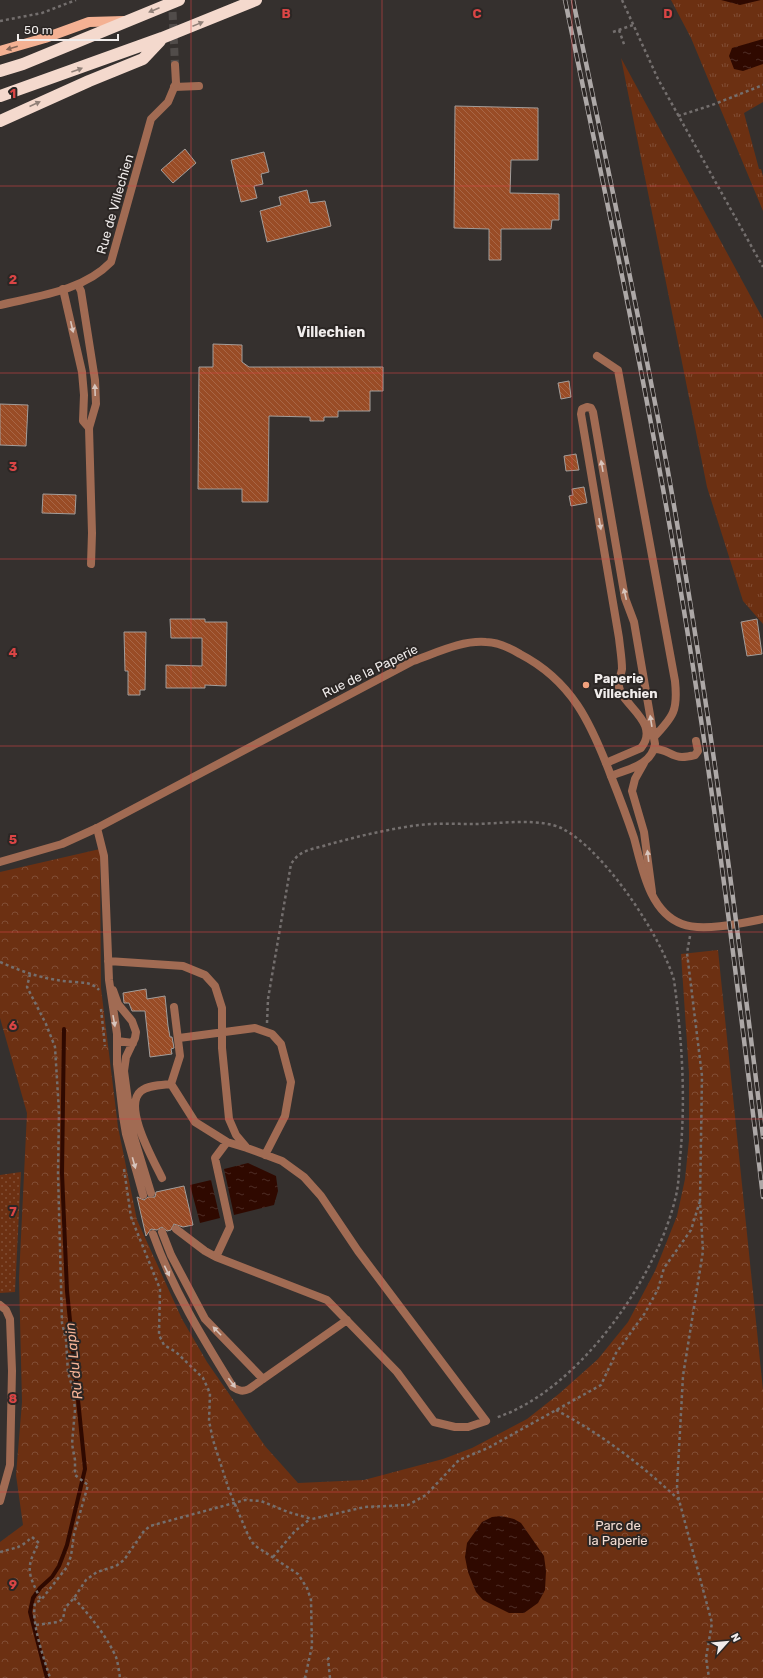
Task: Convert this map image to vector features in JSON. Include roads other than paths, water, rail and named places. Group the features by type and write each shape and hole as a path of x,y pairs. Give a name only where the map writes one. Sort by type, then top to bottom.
{"highway":[{"path":"0,71 23,64 179,0"},
{"path":"0,96 162,38 256,0"},
{"path":"0,121 89,81 143,59 162,38"}],"main road":[{"path":"0,51 45,38 89,22 130,21"}],"street":[{"name":"Rue de Villechien","path":"0,305 78,285 98,275 111,262 151,119 168,102 176,83 175,65"},
{"path":"174,87 199,86"},
{"path":"78,285 82,295 95,380 96,404 89,428 92,533 91,564"},
{"path":"63,289 82,372 84,395 83,421 89,428"},
{"path":"597,356 618,370 675,681 676,696 674,712 667,723 654,737"},
{"path":"606,763 641,748 644,744 646,734 642,719 635,708 622,695 619,688 622,664 619,638 581,414 582,409 585,407 591,408 593,412 625,598 634,622 654,737 654,749 651,756 644,762 611,776"},
{"name":"Rue de la Paperie","path":"0,862 62,844 97,828 396,669 440,651 475,642 489,642 513,650 545,669 554,677 582,710 595,734 629,823 652,895 667,914 682,924 692,926 714,926 759,920"},
{"path":"654,749 666,750 681,757 691,756 697,753 696,741"},
{"path":"644,762 635,779 632,791 644,832 652,895"},
{"path":"97,828 104,856 108,907 108,961 110,982 117,1041 117,1064 126,1134 147,1194 130,1124 124,1071 126,1057 135,1038 134,1026 118,1004 110,982"},
{"path":"108,961 183,966 205,975 215,986 221,1001 229,1119 236,1136 247,1148"},
{"path":"171,1084 180,1056 174,1007"},
{"path":"179,1038 255,1028 272,1034 280,1044 291,1082 285,1116 265,1155"},
{"path":"117,1041 133,1043"},
{"path":"171,1084 195,1122 227,1142 282,1161 304,1177 317,1191 358,1251 486,1421 468,1428 455,1427 434,1422 397,1372 327,1300 216,1257 204,1251 176,1229"},
{"path":"162,1178 138,1128 135,1102 138,1094 144,1089 171,1084"},
{"path":"216,1257 230,1227 215,1158 227,1142"},
{"path":"162,1232 171,1255 205,1319 263,1380"},
{"path":"153,1234 164,1264 191,1320 233,1387 237,1390 245,1391 263,1380 347,1320"},
{"path":"0,1305 6,1310 10,1319 12,1370 10,1465 0,1501"}],"water":[{"path":"721,0 761,0 740,5"},
{"path":"763,39 763,64 743,71 734,69 729,56 732,48"},
{"path":"248,1163 276,1176 278,1191 274,1205 234,1215 224,1169"},
{"path":"211,1180 220,1218 200,1223 190,1185"},
{"path":"501,1516 514,1519 521,1523 544,1556 546,1571 545,1590 538,1603 524,1613 509,1613 483,1600 476,1592 468,1572 465,1557 467,1543 482,1522 492,1517"}],"waterway":[{"name":"Ru du Lapin","path":"47,1678 30,1612 33,1598 40,1588 52,1577 59,1566 67,1545 85,1469 67,1291 62,1173 64,1029"}],"tunnel":[{"path":"172,0 175,65"}],"railway":[{"path":"565,0 614,233 675,558 717,831 763,1197"},
{"path":"573,0 645,349 682,550 720,801 763,1137"}],"place":[{"name":"Paperie Villechien","path":"586,685"}],"district":[{"name":"Villechien","path":"331,332"}],"park label":[{"name":"Parc de la Paperie","path":"618,1532"}]}
